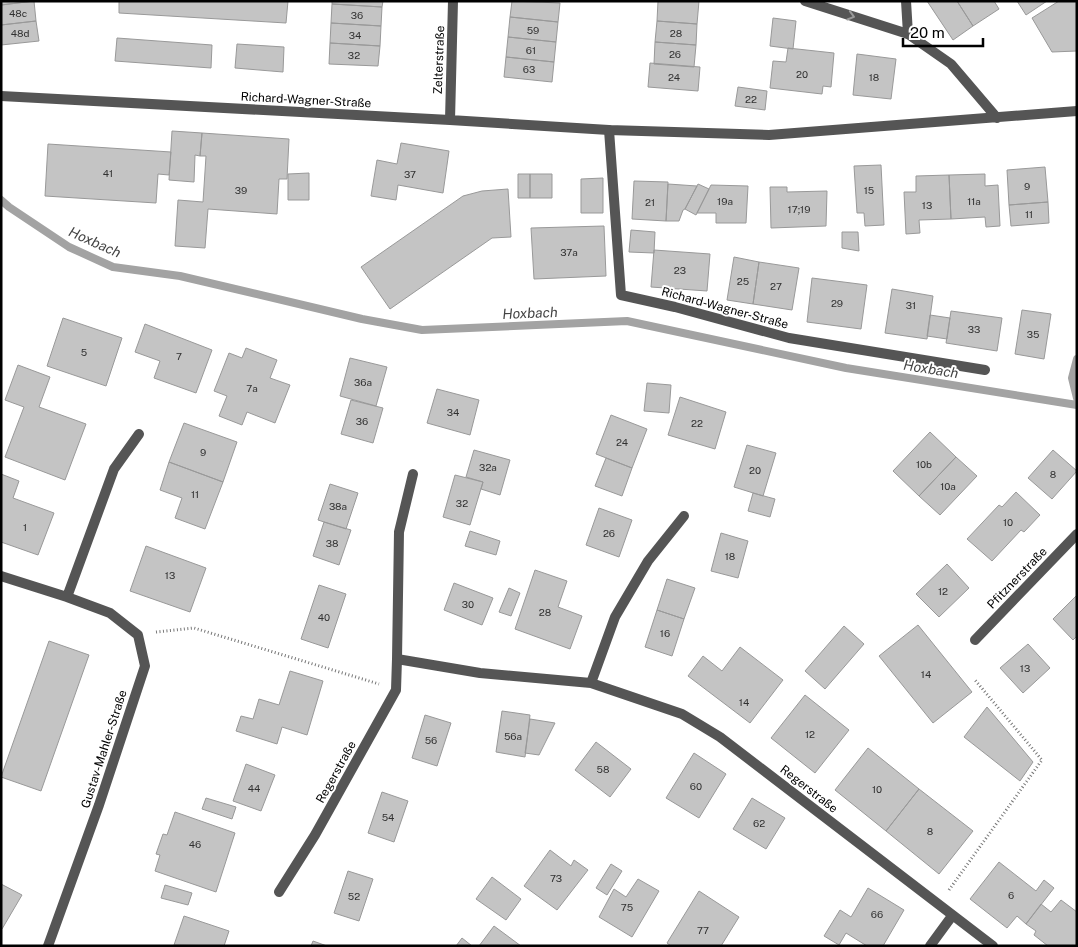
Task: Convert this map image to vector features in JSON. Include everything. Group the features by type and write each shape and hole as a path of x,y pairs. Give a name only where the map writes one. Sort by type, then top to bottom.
{"street":[{"name":"Zelterstraße","path":"450,120 453,1"},
{"path":"804,1 908,34 951,64 997,118"},
{"path":"906,1 908,34"},
{"name":"Richard-Wagner-Straße","path":"1,96 609,130 769,135 1077,111"},
{"name":"Richard-Wagner-Straße","path":"609,130 621,295 675,307 789,338 985,370"},
{"path":"67,597 114,470 139,434"},
{"name":"Regerstraße","path":"279,892 315,835 396,690 399,532 413,474"},
{"path":"591,683 615,617 648,562 684,516"},
{"name":"Pfitznerstraße","path":"975,640 1077,534"},
{"name":"Gustav-Mahler-Straße","path":"1,576 110,613 138,635 144,666 100,805 48,946"},
{"name":"Regerstraße","path":"397,659 480,672 591,683 682,714 720,737 993,946"},
{"path":"930,946 952,916"}],"path":[{"path":"153,633 194,628 396,690"},
{"path":"938,905 1042,760 975,680"}],"building":[{"path":"1,1 34,1 1,5"},
{"path":"34,1 36,21 1,25 1,5"},
{"path":"119,1 288,1 286,23 119,13"},
{"path":"332,1 383,1 382,7 332,4"},
{"path":"512,1 560,3 558,22 510,17"},
{"path":"658,1 699,1 697,24 657,21"},
{"path":"927,1 957,1 973,26 953,40"},
{"path":"957,1 994,1 999,9 973,26"},
{"path":"1017,1 1047,1 1026,15"},
{"path":"1059,1 1077,1 1077,51 1052,52 1032,18"},
{"path":"332,4 382,7 381,26 331,23"},
{"path":"510,17 558,22 556,42 508,37"},
{"path":"773,18 796,21 793,49 770,46"},
{"path":"36,21 39,41 1,45 1,25"},
{"path":"657,21 697,24 696,45 655,42"},
{"path":"331,23 381,26 380,46 330,43"},
{"path":"508,37 556,42 554,62 506,57"},
{"path":"117,38 212,45 211,68 115,61"},
{"path":"655,42 696,45 694,67 654,64"},
{"path":"330,43 380,46 378,66 329,64"},
{"path":"237,44 284,47 283,72 235,68"},
{"path":"788,48 834,53 831,87 823,86 822,94 770,88 773,61 786,62"},
{"path":"857,54 896,59 891,99 853,95"},
{"path":"506,57 554,62 552,82 504,77"},
{"path":"650,63 700,67 698,91 648,87"},
{"path":"738,87 767,91 765,110 735,106"},
{"path":"172,131 202,133 200,156 195,155 194,182 169,180"},
{"path":"202,133 289,139 287,179 279,179 277,214 208,209 205,248 175,246 178,200 203,202 206,156 200,156"},
{"path":"401,143 449,151 443,193 398,185 396,200 371,196 377,160 397,164"},
{"path":"48,144 171,152 169,175 158,174 156,203 45,196"},
{"path":"881,165 884,225 865,226 864,213 857,213 854,166"},
{"path":"1045,167 1048,202 1009,205 1007,170"},
{"path":"309,173 309,200 288,200 288,174"},
{"path":"518,174 530,174 530,198 518,198"},
{"path":"530,174 552,174 552,198 530,198"},
{"path":"985,174 985,186 998,185 1000,226 986,227 985,217 951,219 949,175"},
{"path":"949,175 951,219 919,220 920,233 906,234 904,192 916,192 916,176"},
{"path":"603,178 603,213 581,213 581,179"},
{"path":"634,181 668,182 666,221 632,219"},
{"path":"668,184 697,186 679,221 666,221"},
{"path":"698,184 709,189 696,215 685,209"},
{"path":"711,185 748,186 746,223 716,223 716,213 697,213"},
{"path":"770,187 787,187 787,192 827,191 826,226 771,228"},
{"path":"508,189 511,237 492,238 390,309 361,267 463,196 482,191"},
{"path":"1048,202 1049,223 1011,226 1009,205"},
{"path":"604,226 606,276 534,279 531,228"},
{"path":"631,230 655,232 654,253 629,252"},
{"path":"842,232 858,232 859,251 842,248"},
{"path":"654,250 710,254 707,291 651,287"},
{"path":"734,257 759,262 753,304 727,300"},
{"path":"759,262 799,268 792,310 753,304"},
{"path":"812,278 867,285 861,329 807,322"},
{"path":"892,289 933,296 927,339 885,333"},
{"path":"1022,310 1051,314 1044,359 1015,354"},
{"path":"951,311 1002,318 997,351 946,343"},
{"path":"930,315 950,318 947,339 927,336"},
{"path":"63,318 122,338 106,386 47,366"},
{"path":"145,324 212,350 196,393 154,378 160,361 135,352"},
{"path":"246,348 277,360 270,378 290,385 275,423 247,412 242,425 219,416 227,396 214,391 229,353 242,358"},
{"path":"350,358 387,367 376,406 340,396"},
{"path":"18,365 50,377 39,407 86,424 65,480 5,457 24,407 5,400"},
{"path":"647,383 671,385 669,413 644,411"},
{"path":"437,389 479,400 470,435 427,423"},
{"path":"680,397 726,412 715,449 668,435"},
{"path":"351,400 383,408 373,443 341,434"},
{"path":"611,415 647,429 632,468 596,454"},
{"path":"184,423 237,442 223,482 169,462"},
{"path":"930,432 956,457 919,496 893,471"},
{"path":"747,445 776,453 763,496 734,487"},
{"path":"474,450 510,460 500,495 481,489 483,482 466,477"},
{"path":"1053,450 1077,471 1052,499 1028,478"},
{"path":"956,457 977,476 940,515 919,496"},
{"path":"606,458 632,468 622,496 595,486"},
{"path":"169,462 223,482 205,529 175,518 182,498 160,490"},
{"path":"1,474 19,481 13,498 54,513 38,555 1,542"},
{"path":"455,475 483,482 470,525 443,517"},
{"path":"330,484 358,493 346,529 318,520"},
{"path":"1016,492 1040,515 1024,532 1021,530 992,561 967,539 999,505 1002,507"},
{"path":"753,493 775,499 770,517 748,511"},
{"path":"599,508 632,520 619,557 586,545"},
{"path":"324,522 351,530 339,565 313,556"},
{"path":"470,531 500,541 496,555 465,546"},
{"path":"721,533 748,541 738,578 711,571"},
{"path":"146,546 206,568 190,612 130,591"},
{"path":"947,564 969,588 939,617 916,594"},
{"path":"535,570 567,581 558,607 582,616 570,649 515,629"},
{"path":"667,579 695,588 684,619 657,610"},
{"path":"454,583 493,598 482,625 444,610"},
{"path":"319,585 346,594 328,648 301,639"},
{"path":"509,588 520,593 511,616 499,612"},
{"path":"1077,595 1077,636 1073,640 1053,619"},
{"path":"657,610 684,619 672,656 645,647"},
{"path":"918,625 972,692 933,723 879,656"},
{"path":"844,626 864,644 825,689 805,671"},
{"path":"49,641 89,655 41,791 1,777"},
{"path":"1028,644 1050,668 1023,693 1000,668"},
{"path":"740,647 783,680 750,723 688,676 703,656 722,671"},
{"path":"290,671 323,681 307,735 282,727 277,744 236,731 241,716 253,719 259,699 279,705"},
{"path":"805,695 849,730 815,773 771,738"},
{"path":"987,707 1033,762 1020,781 964,737"},
{"path":"502,711 530,715 525,757 496,752"},
{"path":"425,715 451,723 437,766 412,758"},
{"path":"530,719 555,723 539,755 525,753"},
{"path":"596,742 631,769 610,797 575,770"},
{"path":"868,748 919,789 886,831 835,790"},
{"path":"694,753 726,774 699,818 666,798"},
{"path":"246,764 275,775 261,811 233,801"},
{"path":"919,789 973,831 939,874 886,831"},
{"path":"382,792 408,801 394,842 368,833"},
{"path":"206,798 236,807 232,819 202,809"},
{"path":"752,798 785,818 766,849 733,829"},
{"path":"175,812 235,833 216,892 155,871 160,855 156,854 163,834 167,835"},
{"path":"550,850 571,866 574,860 588,870 557,910 524,886"},
{"path":"999,862 1036,891 1044,880 1054,888 1026,924 1017,916 1007,928 970,899"},
{"path":"611,864 622,871 607,895 596,888"},
{"path":"348,871 373,879 359,921 334,913"},
{"path":"492,877 521,899 506,920 476,899"},
{"path":"638,879 659,891 632,937 599,917 614,889 626,897"},
{"path":"1,884 22,895 2,929 1,929"},
{"path":"165,885 192,893 188,905 161,898"},
{"path":"868,888 904,910 883,946 867,946 846,933 839,945 824,936 840,910 851,917"},
{"path":"699,891 739,917 721,946 671,946 667,943"},
{"path":"1061,900 1077,912 1077,946 1048,946 1034,935 1036,931 1026,924 1041,904 1051,912"},
{"path":"184,916 229,931 224,946 174,945"},
{"path":"494,926 521,946 479,946"},
{"path":"462,938 472,946 456,946"},
{"path":"313,941 327,946 311,946"}],"waterway":[{"name":"Hoxbach","path":"1,200 69,247 113,267 180,276 362,319 422,330 627,321 846,368 1077,405"},
{"path":"1077,359 1072,378 1077,398"}]}
